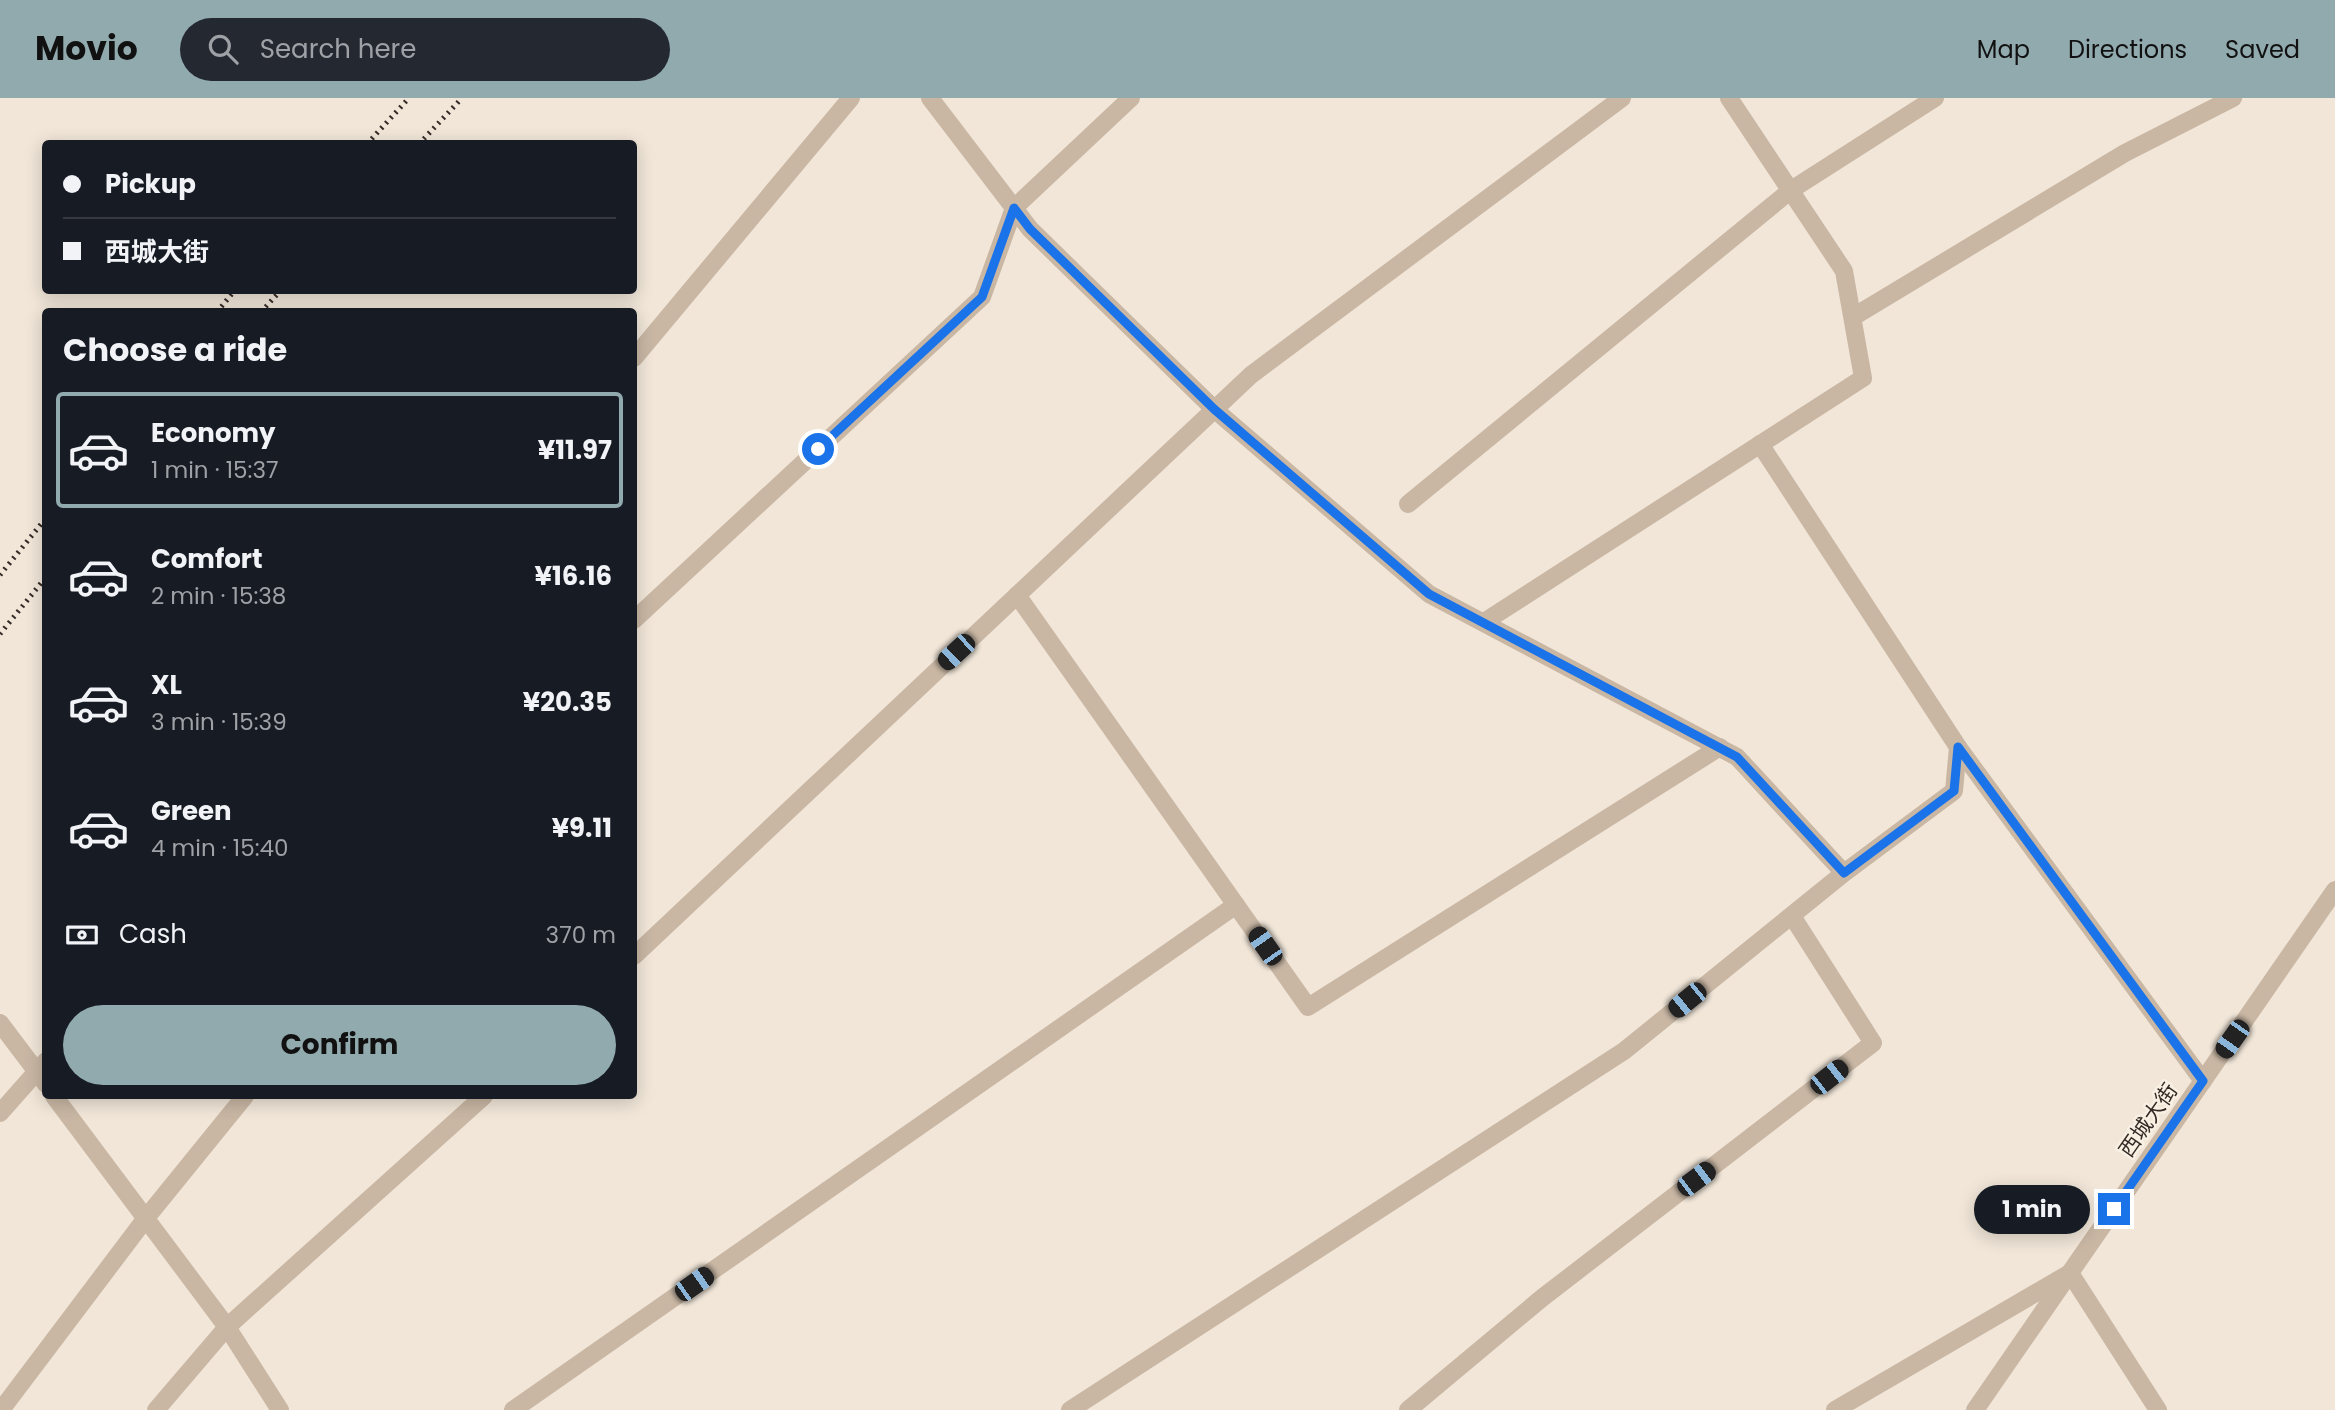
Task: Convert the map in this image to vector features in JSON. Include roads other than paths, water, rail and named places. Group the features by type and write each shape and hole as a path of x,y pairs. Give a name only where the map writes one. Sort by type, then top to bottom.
{"street":[{"path":"637,354 851,98"},
{"path":"930,98 1030,229 1214,409 1429,594 1737,757 1844,873"},
{"path":"637,617 982,297 1014,208 1131,98"},
{"path":"637,953 1251,375 1622,98"},
{"path":"1484,622 1863,377 1844,271 1729,98"},
{"path":"1408,504 1791,190 1935,98"},
{"path":"1853,317 2125,153 2233,98"},
{"path":"1760,444 1958,747 2203,1081"},
{"path":"1017,595 1308,1007 1720,747"},
{"path":"1070,1410 1624,1051 1844,873 1954,791 1958,747"},
{"name":"西城大街","path":"1975,1410 2335,890"},
{"path":"513,1410 1236,905"},
{"path":"1408,1410 1542,1298 1873,1043 1792,916"},
{"path":"0,1023 42,1072"},
{"path":"0,1113 42,1074"},
{"path":"56,1099 227,1327 280,1410"},
{"path":"1,1410 146,1218 243,1099"},
{"path":"156,1410 227,1327 481,1099"},
{"path":"1835,1410 2070,1273 2158,1410"}],"railway":[{"path":"371,140 409,98"},
{"path":"423,140 462,98"},
{"path":"220,308 232,294"},
{"path":"265,308 277,294"},
{"path":"0,575 42,523"},
{"path":"0,634 42,582"}]}
